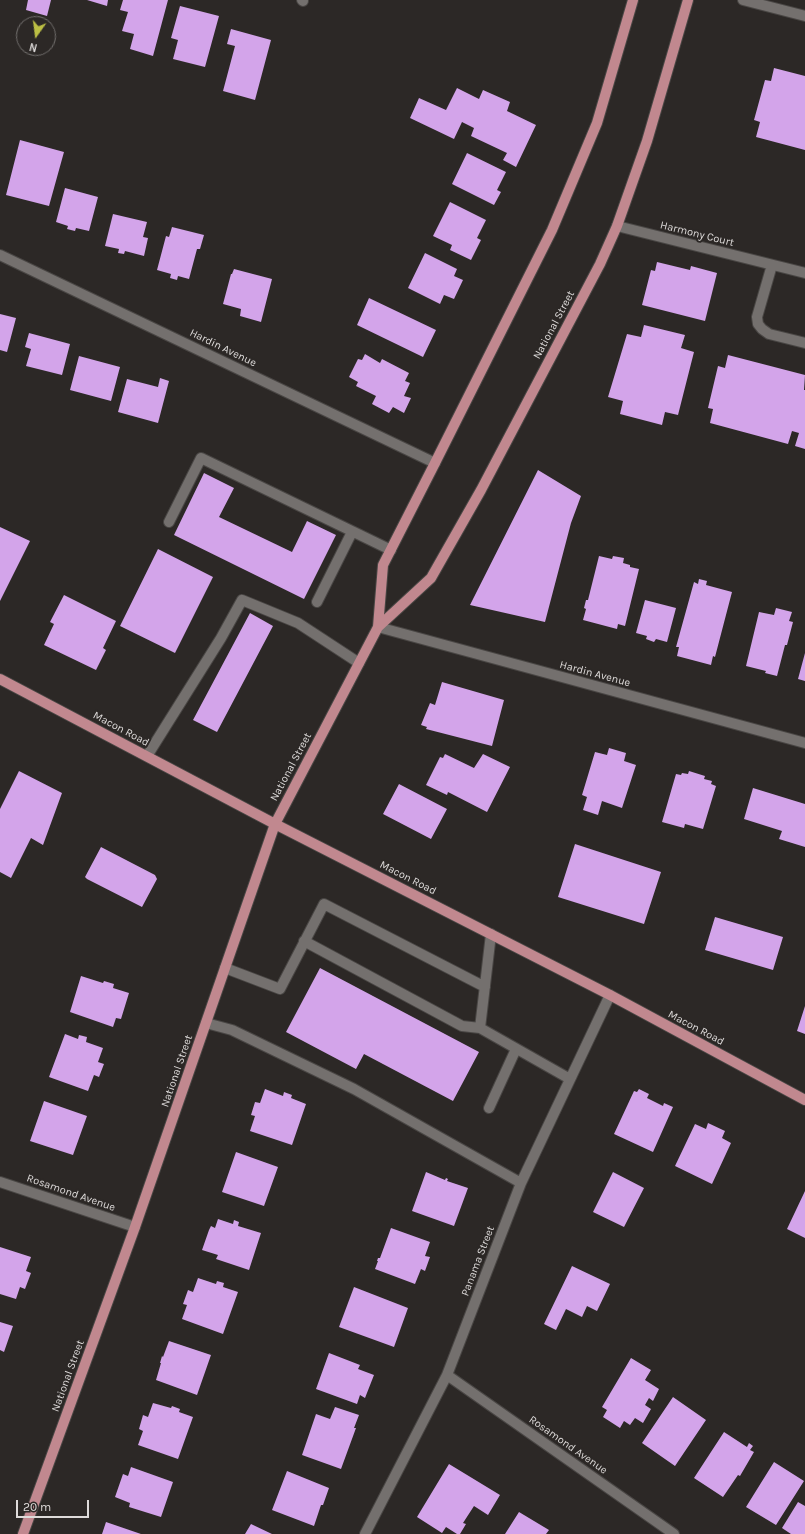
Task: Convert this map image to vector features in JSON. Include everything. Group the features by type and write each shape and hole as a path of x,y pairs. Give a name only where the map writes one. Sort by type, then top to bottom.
{"main road":[{"name":"National Street","path":"378,627 383,565 552,230 597,123 633,0"},
{"name":"National Street","path":"23,1534 135,1227 275,824 378,627 431,578 489,475 600,264 617,226 647,141 688,0"},
{"name":"Macon Road","path":"0,679 275,824 610,995 805,1100"}],"street":[{"path":"743,0 805,16"},
{"name":"Harmony Court","path":"617,226 805,274"},
{"name":"Hardin Avenue","path":"0,255 435,463"},
{"path":"772,265 757,317 758,324 768,334 805,343"},
{"path":"169,522 201,458 390,550"},
{"path":"317,602 352,532"},
{"path":"147,756 221,638 242,600 298,623 359,662"},
{"name":"Hardin Avenue","path":"378,627 805,743"},
{"path":"225,968 280,989 324,904 485,987"},
{"path":"480,1028 490,934"},
{"path":"304,941 462,1026 480,1028 570,1079"},
{"name":"Panama Street","path":"366,1534 447,1375 521,1183 610,995"},
{"path":"206,1024 232,1030 354,1089 521,1183"},
{"path":"489,1108 516,1049"},
{"name":"Rosamond Avenue","path":"0,1182 135,1227"},
{"name":"Rosamond Avenue","path":"447,1375 674,1534"}],"building":[{"path":"28,0 51,0 47,16 26,10"},
{"path":"87,0 108,0 107,6"},
{"path":"123,0 168,0 153,56 130,49 134,34 122,31 128,12 120,10"},
{"path":"180,6 219,16 205,67 173,59 178,40 171,38"},
{"path":"231,29 271,40 255,100 223,91 235,46 227,44"},
{"path":"774,68 805,76 805,150 756,137 760,122 754,120 765,80 771,81"},
{"path":"457,88 479,99 483,90 510,102 507,111 536,125 516,167 503,160 507,153 471,136 474,128 462,122 454,139 410,118 419,98 446,110"},
{"path":"20,140 64,152 49,206 6,195"},
{"path":"467,153 506,172 497,190 501,192 494,205 452,184"},
{"path":"65,188 98,197 89,231 76,228 75,231 67,229 68,226 56,222"},
{"path":"450,202 486,220 477,238 481,240 471,260 450,250 452,245 433,236"},
{"path":"113,214 147,222 143,237 148,238 144,256 125,251 124,254 118,253 119,249 105,246"},
{"path":"172,227 204,235 200,249 197,249 189,279 178,276 177,280 170,278 171,274 157,270 166,236 169,237"},
{"path":"425,253 457,269 454,276 463,280 454,299 444,295 440,304 408,288"},
{"path":"657,262 690,270 691,266 717,273 705,321 642,305 651,270 655,271"},
{"path":"234,269 272,279 261,322 240,316 241,309 223,304 231,274"},
{"path":"369,298 436,330 423,357 357,325"},
{"path":"0,314 16,318 7,352 0,350"},
{"path":"644,325 685,335 681,348 694,352 678,415 665,412 662,425 620,414 623,401 608,397 627,334 641,337"},
{"path":"29,333 70,344 62,375 26,366 31,349 25,347"},
{"path":"365,354 380,363 382,359 409,373 405,381 410,383 404,396 411,398 404,413 393,407 389,413 372,404 376,396 356,386 358,382 349,377 358,359 362,360"},
{"path":"728,355 805,375 805,449 795,446 799,433 792,431 788,444 710,423 713,409 708,408 718,366 725,368"},
{"path":"79,356 120,367 111,401 70,390"},
{"path":"160,378 169,381 158,423 118,412 127,379 158,387"},
{"path":"538,470 581,496 571,523 545,622 470,605"},
{"path":"204,473 234,488 219,517 292,552 307,521 336,535 304,599 174,535"},
{"path":"0,527 30,541 0,601"},
{"path":"158,549 213,577 175,653 120,626"},
{"path":"599,556 612,559 613,556 624,558 623,563 630,565 630,567 639,569 625,626 618,624 617,629 583,620 586,609 584,608 586,600 588,600"},
{"path":"699,579 707,581 706,585 732,592 715,657 713,656 711,665 677,656 679,647 676,647 694,582 698,584"},
{"path":"64,595 116,621 103,648 106,650 96,670 44,645 54,624 50,622"},
{"path":"645,600 676,608 667,642 656,639 654,642 646,639 647,636 636,633"},
{"path":"776,608 792,612 789,621 793,622 777,676 765,673 766,671 746,666 759,612 774,615"},
{"path":"250,613 273,626 217,732 193,720"},
{"path":"805,653 805,681 798,679"},
{"path":"442,682 504,700 492,746 426,729 427,727 421,725 430,703 435,705"},
{"path":"609,748 626,753 624,761 636,765 622,808 602,801 598,815 583,810 587,797 582,795 595,752 607,755"},
{"path":"445,754 474,768 483,754 510,767 487,812 448,792 447,795 426,785 440,757 443,758"},
{"path":"19,771 62,793 43,845 31,838 11,878 0,872 0,809"},
{"path":"689,771 705,776 704,779 712,781 711,784 716,786 703,829 685,824 684,828 662,822 676,774 688,774"},
{"path":"399,784 447,809 431,839 383,814"},
{"path":"753,788 805,804 805,847 779,839 782,831 744,819"},
{"path":"575,844 661,872 644,924 558,897"},
{"path":"101,847 155,875 157,879 142,907 85,877"},
{"path":"715,917 783,937 773,970 705,950"},
{"path":"320,968 479,1052 453,1101 364,1054 356,1069 286,1032"},
{"path":"81,976 103,983 104,981 114,984 113,988 129,993 121,1019 116,1018 113,1027 70,1012"},
{"path":"805,1006 805,1034 797,1031"},
{"path":"65,1034 78,1039 79,1035 87,1037 86,1042 103,1048 98,1062 104,1064 99,1077 94,1075 88,1091 49,1077"},
{"path":"265,1089 283,1096 284,1092 292,1095 291,1098 306,1104 292,1145 250,1131 255,1116 251,1115 255,1102 260,1103"},
{"path":"639,1089 649,1094 647,1098 663,1106 664,1103 673,1107 653,1152 614,1134 634,1091 637,1092"},
{"path":"44,1101 87,1116 73,1155 30,1141"},
{"path":"708,1123 725,1131 722,1138 731,1143 712,1184 675,1166 695,1124 706,1129"},
{"path":"236,1152 278,1167 264,1206 222,1192"},
{"path":"426,1172 445,1180 446,1178 448,1179 447,1181 468,1188 454,1226 412,1211"},
{"path":"613,1172 644,1188 624,1227 593,1212"},
{"path":"805,1191 805,1238 787,1229"},
{"path":"218,1219 233,1224 234,1220 239,1222 238,1226 261,1233 249,1270 216,1259 218,1255 202,1250 211,1226 215,1228"},
{"path":"391,1228 430,1242 425,1256 430,1257 425,1271 421,1269 415,1284 375,1269 378,1258 380,1258"},
{"path":"0,1247 31,1257 26,1271 31,1273 25,1289 20,1287 16,1299 0,1294"},
{"path":"572,1266 610,1284 597,1311 587,1306 582,1317 566,1309 556,1330 544,1324"},
{"path":"198,1278 216,1284 217,1281 224,1283 223,1287 238,1292 223,1334 182,1319 187,1305 183,1304 188,1290 193,1292"},
{"path":"354,1287 408,1308 394,1347 339,1327"},
{"path":"0,1322 13,1326 4,1352 0,1350"},
{"path":"169,1341 211,1355 197,1395 156,1380 162,1356 163,1357"},
{"path":"329,1353 360,1365 358,1369 374,1375 365,1398 360,1395 357,1404 316,1389"},
{"path":"631,1358 651,1370 645,1380 659,1389 653,1401 649,1398 645,1405 651,1409 643,1423 635,1418 630,1425 624,1421 620,1428 603,1417 607,1410 602,1407"},
{"path":"673,1397 706,1420 675,1466 642,1443"},
{"path":"153,1403 171,1408 172,1406 180,1409 179,1412 193,1417 178,1459 138,1445 143,1431 139,1429 143,1415 148,1417"},
{"path":"335,1407 359,1415 354,1428 356,1428 341,1469 302,1455 316,1414 330,1419"},
{"path":"724,1432 747,1447 749,1443 753,1446 750,1450 754,1452 740,1476 738,1475 723,1497 694,1478"},
{"path":"774,1462 804,1481 776,1525 746,1507"},
{"path":"449,1464 500,1495 488,1515 474,1506 463,1523 466,1524 460,1534 457,1534 446,1527 442,1533 417,1517"},
{"path":"131,1467 173,1482 161,1517 129,1507 130,1503 115,1497 123,1474 128,1476"},
{"path":"287,1471 329,1488 314,1526 272,1510"},
{"path":"798,1502 805,1506 805,1534 791,1534 782,1528"},
{"path":"519,1512 549,1530 546,1534 505,1534"},
{"path":"106,1522 141,1534 102,1534"},
{"path":"251,1524 272,1534 245,1534"}]}
